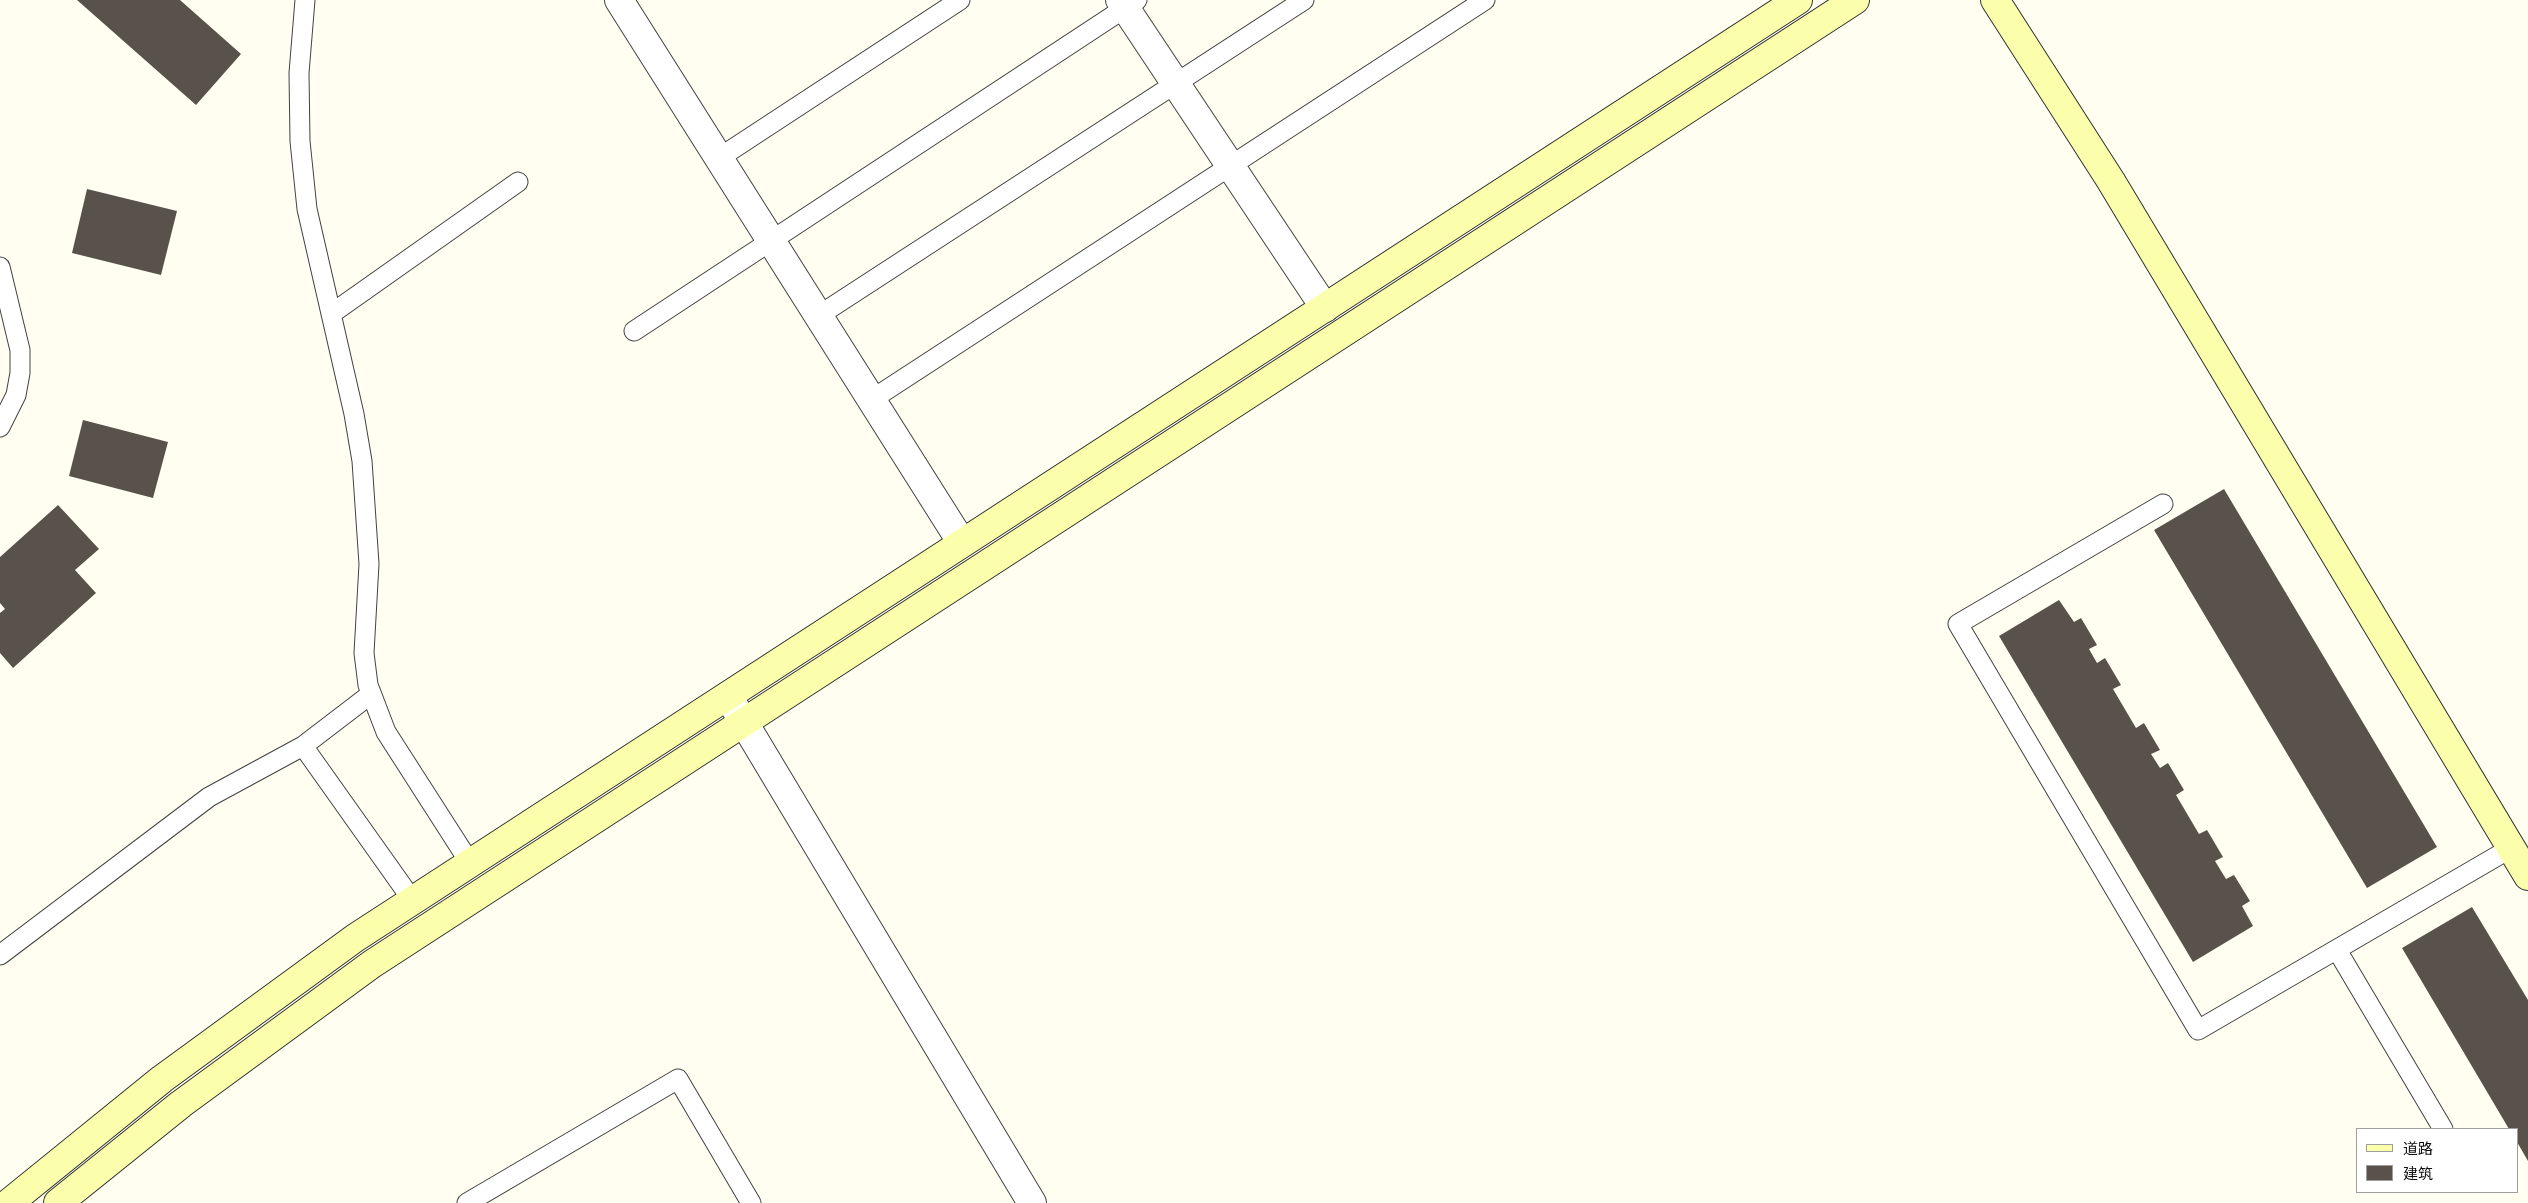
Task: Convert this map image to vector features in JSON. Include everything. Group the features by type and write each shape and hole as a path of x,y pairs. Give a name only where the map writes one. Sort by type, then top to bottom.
{"street":[{"path":"620,0 962,543"},
{"path":"9,1203 162,1079 339,950 1798,0"},
{"path":"58,1203 197,1092 372,964 1855,0"},
{"path":"1996,0 2111,181 2528,876"},
{"path":"1128,3 1176,83 1324,308"},
{"path":"728,696 1032,1203"}],"lane":[{"path":"306,0 299,73 300,141 307,209 354,414 362,461 368,564 364,653 371,694 386,732 470,863"},
{"path":"718,158 960,0"},
{"path":"818,316 1304,0"},
{"path":"871,400 1485,0"},
{"path":"634,331 1128,3"},
{"path":"331,314 518,182"},
{"path":"0,267 20,350 20,373 16,396 0,427"},
{"path":"2163,504 1958,624 2198,1030 2511,848"},
{"path":"0,955 209,797 303,746 371,694"},
{"path":"303,746 413,901"},
{"path":"2337,950 2442,1128"},
{"path":"467,1203 678,1079 751,1203"}],"building":[{"path":"77,0 180,0 241,54 196,105"},
{"path":"87,189 177,211 161,275 72,253"},
{"path":"83,420 168,442 153,498 69,476"},
{"path":"2224,489 2437,847 2367,888 2154,530"},
{"path":"58,505 99,549 75,570 96,593 13,668 0,653 0,613 5,609 0,603 0,557"},
{"path":"2059,600 2074,622 2081,618 2097,645 2089,649 2097,663 2105,658 2121,685 2113,689 2136,728 2144,723 2160,750 2151,754 2160,768 2168,763 2184,790 2176,795 2199,834 2207,830 2223,857 2215,861 2226,879 2234,875 2250,901 2242,906 2253,926 2193,962 1999,636"},
{"path":"2472,907 2528,1000 2528,1161 2518,1144 2518,1128 2508,1128 2402,948"}]}
